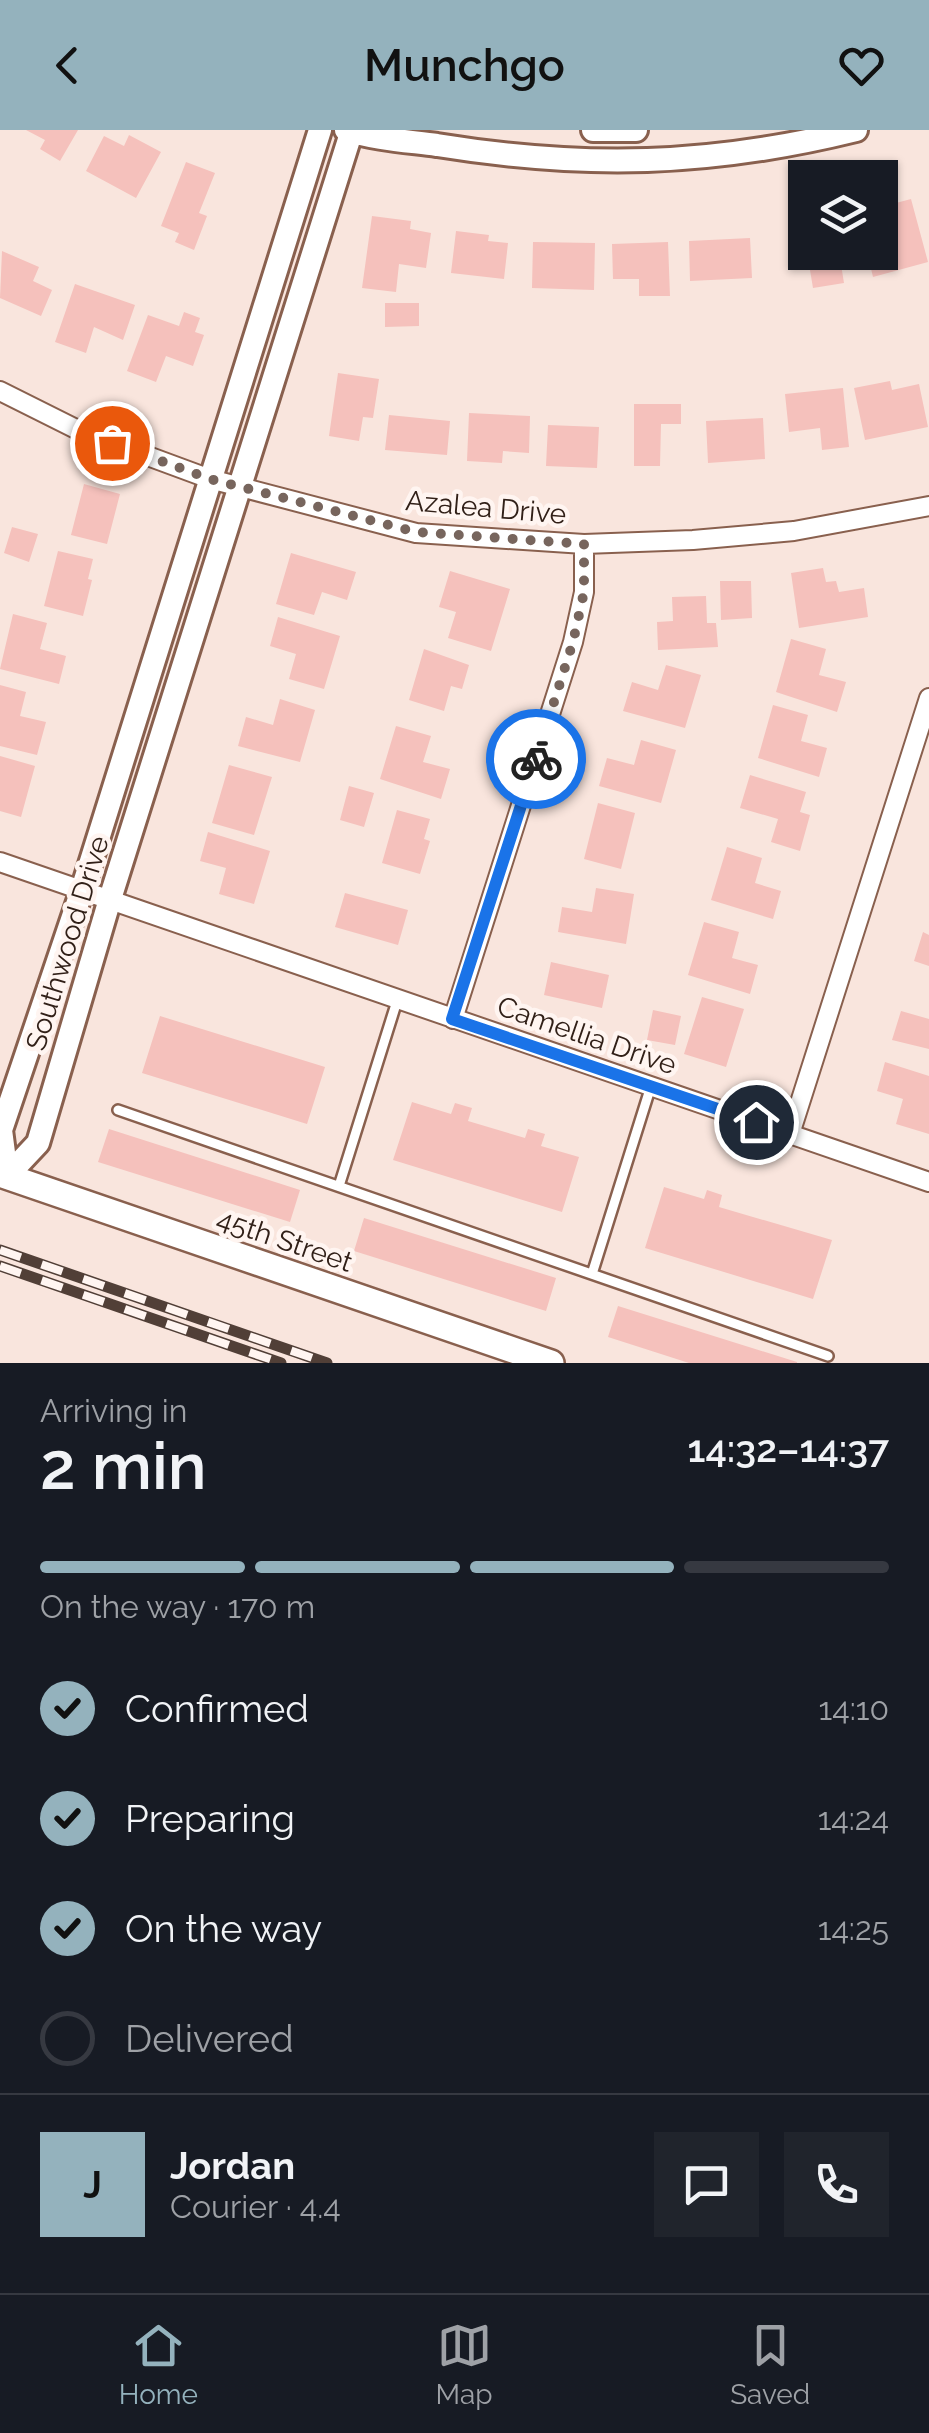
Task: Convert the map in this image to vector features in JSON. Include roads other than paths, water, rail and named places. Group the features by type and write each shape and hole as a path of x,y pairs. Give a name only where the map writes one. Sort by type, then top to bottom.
{"main road":[{"name":"45th Street","path":"4,1175 551,1363"}],"street":[{"name":"Southwood Drive","path":"4,1175 1,1130 8,1084 82,890 320,130"},
{"path":"593,130 636,130"},
{"path":"350,131 515,158 634,162 747,152 856,130"},
{"name":"Southwood Drive","path":"4,1175 38,1143 110,899 350,131"},
{"name":"Azalea Drive","path":"0,391 80,430 210,479 416,532 584,544 693,540 794,530 929,506"},
{"path":"452,1019 573,642 584,592 584,544"},
{"path":"790,1134 929,698"},
{"name":"Camellia Drive","path":"0,862 929,1182"}],"lane":[{"path":"339,1186 397,1000"},
{"path":"592,1274 651,1086"},
{"path":"118,1110 828,1356"}],"railway":[{"path":"0,1250 327,1363"},
{"path":"0,1266 281,1363"}]}
